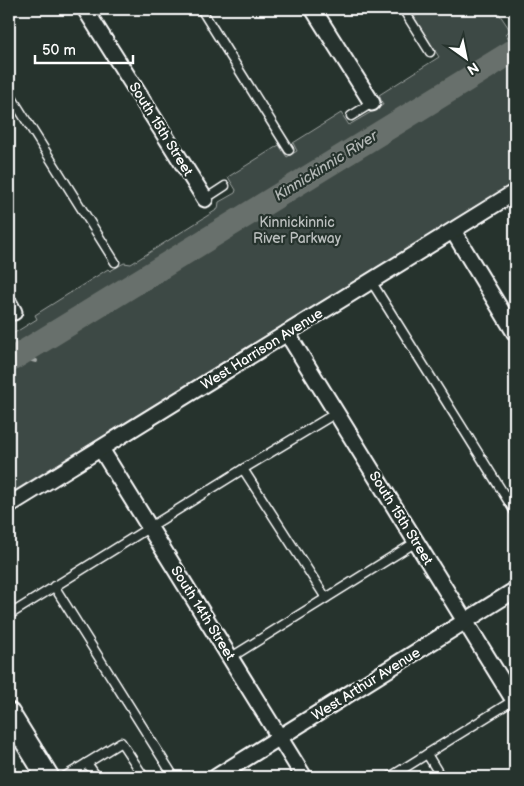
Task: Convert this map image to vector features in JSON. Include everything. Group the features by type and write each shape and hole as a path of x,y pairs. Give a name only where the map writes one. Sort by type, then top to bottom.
{"street":[{"name":"South 15th Street","path":"85,9 204,199"},
{"path":"313,9 372,103"},
{"name":"West Harrison Avenue","path":"9,505 515,192"},
{"path":"453,231 515,333"},
{"name":"South 15th Street","path":"287,334 515,701"},
{"name":"South 14th Street","path":"101,449 304,777"},
{"name":"West Arthur Avenue","path":"216,777 515,590"},
{"path":"9,714 48,777"}],"lane":[{"path":"201,9 289,150"},
{"path":"403,9 430,52"},
{"path":"9,93 115,262"},
{"path":"352,116 372,103"},
{"path":"204,199 225,186"},
{"path":"371,281 515,512"},
{"path":"9,615 336,413"},
{"path":"244,469 326,598"},
{"path":"230,658 416,542"},
{"path":"54,586 174,777"},
{"path":"390,777 515,701"},
{"path":"64,777 75,774 87,762 121,742 144,777"},
{"path":"427,754 441,777"},
{"path":"87,762 97,777"}],"green space":[{"name":"Kinnickinnic River Parkway","path":"426,9 496,9 510,30 506,34 515,49 515,182 9,494 9,332 11,335 37,319 35,315 108,269 110,271 124,263 131,264 218,209 219,202 235,193 236,190 228,177 279,145 287,157 297,151 293,143 341,113 349,125 383,105 379,95 439,57 414,17"}],"waterway":[{"name":"Kinnickinnic River","path":"9,361 515,50"},
{"path":"17,356 36,361"}]}
